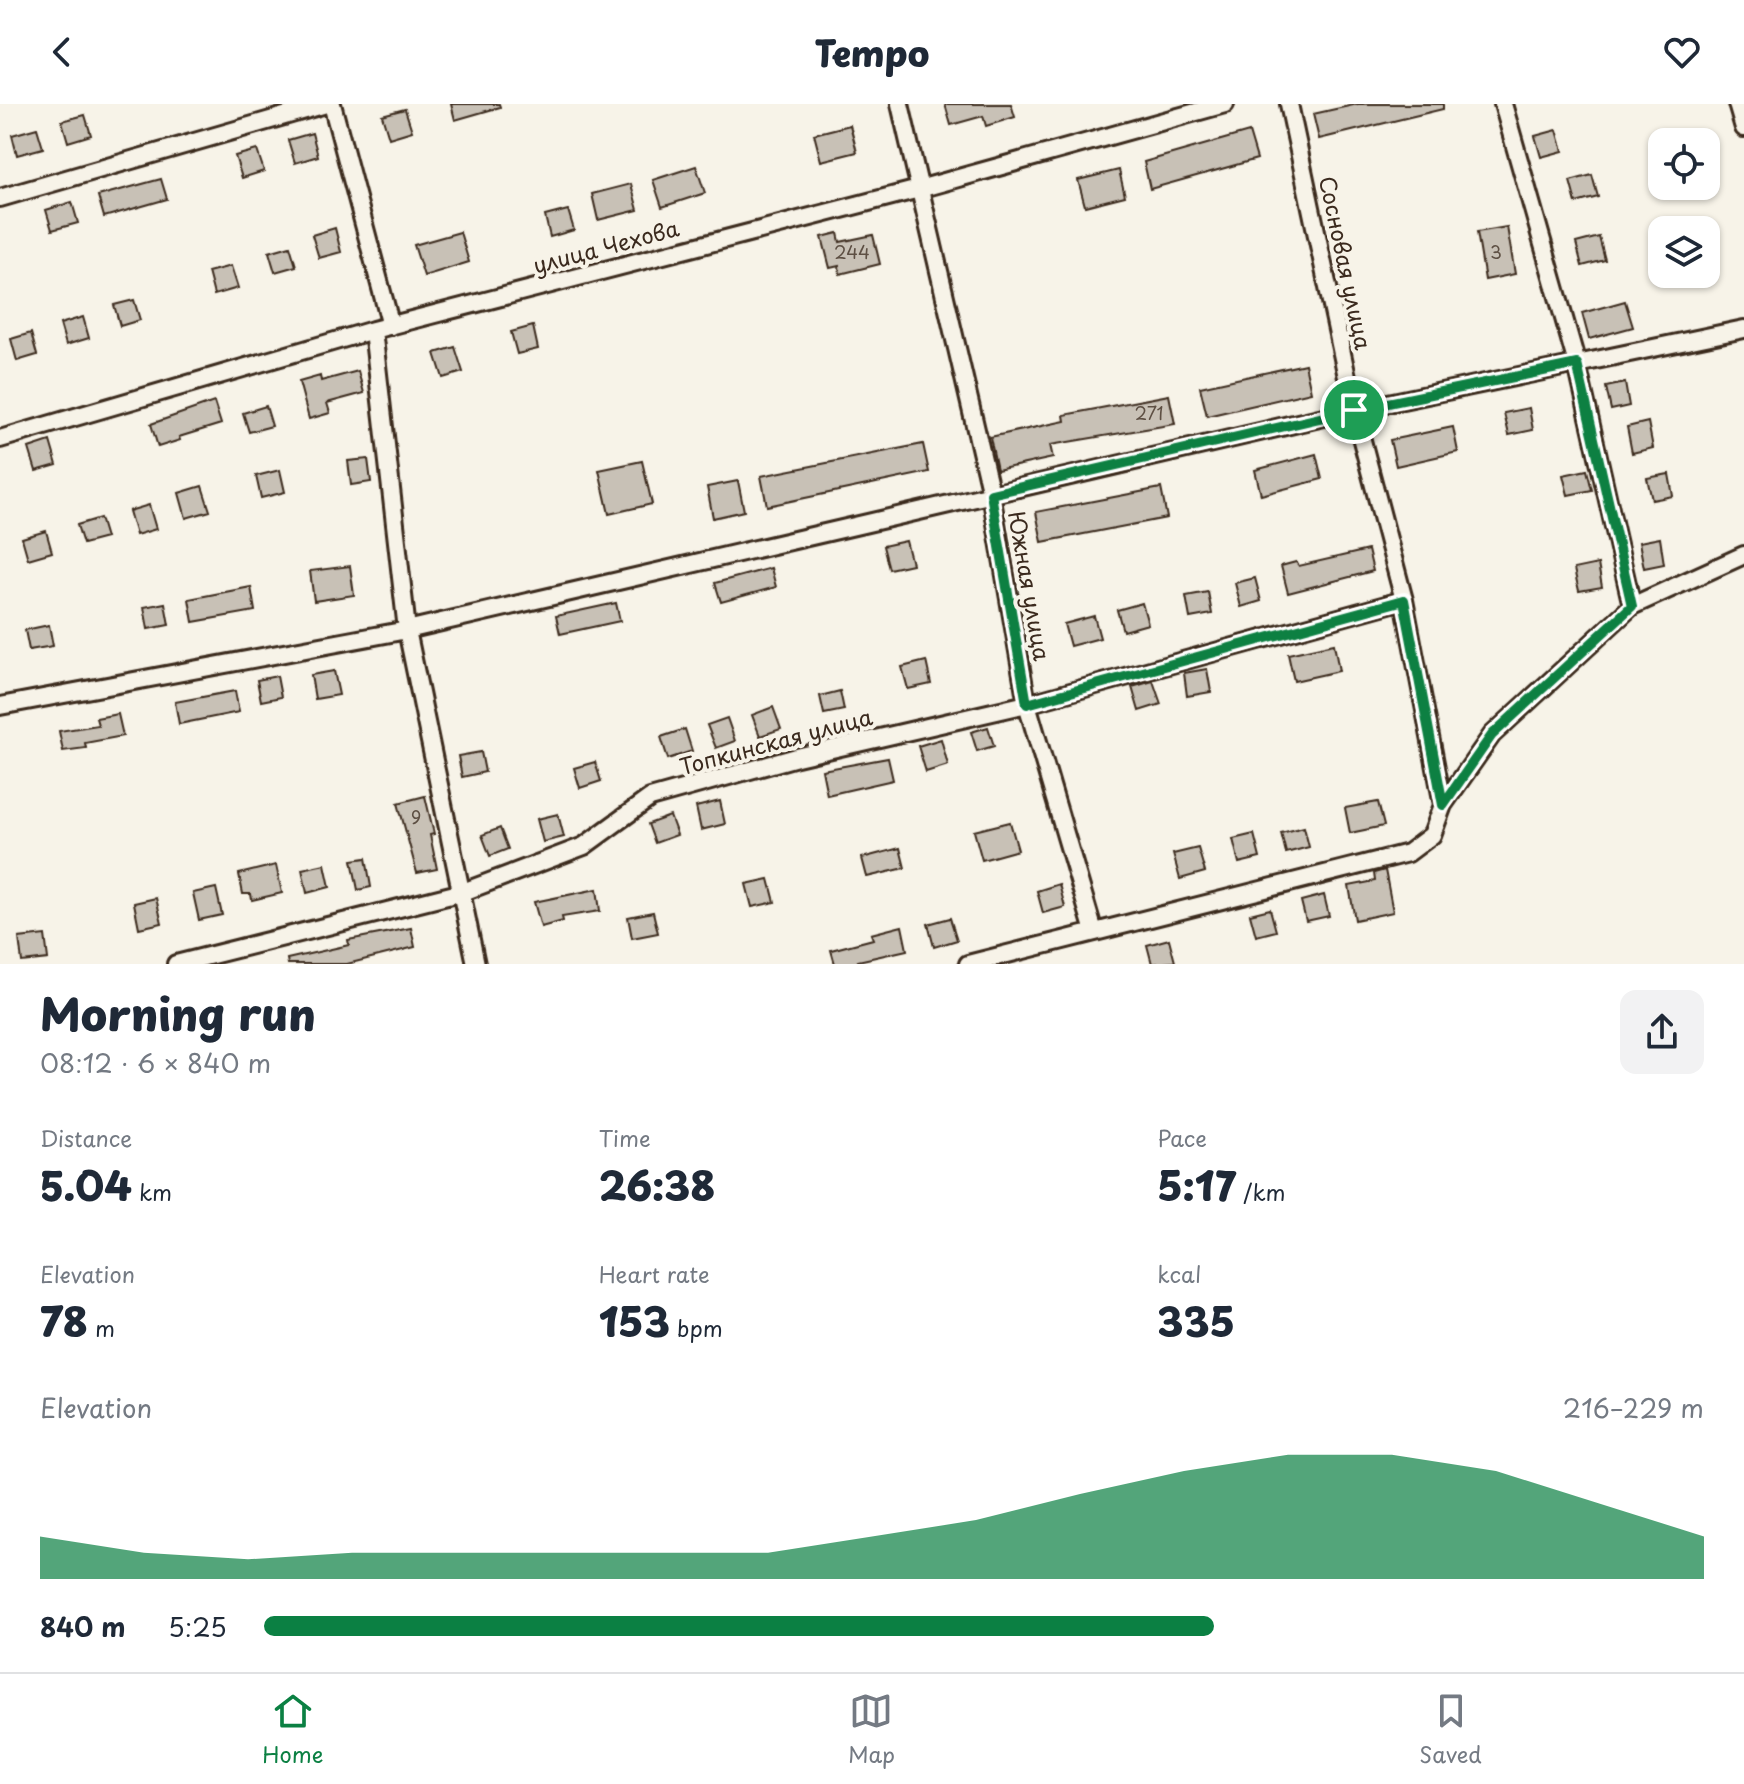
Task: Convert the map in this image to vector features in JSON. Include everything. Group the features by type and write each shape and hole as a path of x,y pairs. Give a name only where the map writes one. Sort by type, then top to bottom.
{"street":[{"path":"0,198 329,104 391,326"},
{"name":"Южная улица","path":"900,104 991,494 1027,704 1094,932"},
{"name":"улица Чехова","path":"0,439 373,330 919,189 1225,104"},
{"name":"Сосновая улица","path":"1289,104 1354,410 1404,600 1443,805"},
{"path":"1503,104 1577,364 1632,606"},
{"path":"1737,104 1744,128"},
{"path":"0,706 407,630 1354,410 1744,329"},
{"path":"373,330 407,630 476,964"},
{"path":"968,964 1016,958 1094,932 1408,853 1432,835 1443,805 1492,735 1632,606 1744,555"},
{"name":"Топкинская улица","path":"176,964 463,892 584,846 650,798 797,757 1027,704 1404,600"}],"building":[{"path":"451,104 499,104 500,107 455,120"},
{"path":"945,104 1011,104 1015,117 986,126 983,116 951,125"},
{"path":"1358,104 1443,104 1443,109 1319,139 1313,114"},
{"path":"405,109 412,131 389,138 382,115"},
{"path":"85,115 91,135 68,142 62,121"},
{"path":"850,125 857,152 821,161 814,134"},
{"path":"37,128 43,148 17,155 12,135"},
{"path":"1557,130 1563,151 1541,157 1535,136"},
{"path":"1249,132 1257,159 1150,189 1144,162"},
{"path":"312,133 318,156 295,163 288,140"},
{"path":"257,150 264,171 242,178 235,156"},
{"path":"696,166 705,193 662,207 653,180"},
{"path":"1119,170 1125,196 1085,206 1078,180"},
{"path":"1592,175 1598,197 1576,203 1570,181"},
{"path":"161,179 167,199 104,217 98,196"},
{"path":"631,184 638,210 598,220 592,194"},
{"path":"72,202 78,223 52,230 46,210"},
{"path":"568,210 574,230 550,237 545,216"},
{"path":"1507,227 1515,274 1485,280 1477,232"},
{"path":"335,228 341,252 319,258 312,235"},
{"path":"460,232 469,262 424,276 414,245"},
{"path":"838,233 840,242 873,235 880,264 840,274 839,266 830,268 822,237"},
{"path":"1599,237 1605,260 1582,266 1576,243"},
{"path":"290,246 296,266 275,272 269,252"},
{"path":"231,266 238,288 214,295 208,272"},
{"path":"134,300 140,320 120,326 114,305"},
{"path":"1625,301 1633,327 1589,339 1582,313"},
{"path":"83,317 89,338 66,345 60,324"},
{"path":"533,326 538,349 517,354 511,332"},
{"path":"31,333 37,355 17,361 11,339"},
{"path":"455,347 463,372 443,378 435,353"},
{"path":"1305,364 1311,392 1207,416 1200,387"},
{"path":"358,371 364,393 327,403 330,413 309,419 299,382 320,376 321,381"},
{"path":"1625,383 1629,406 1611,410 1606,387"},
{"path":"1169,395 1175,424 1050,445 1053,458 997,470 990,437 1065,421 1064,415"},
{"path":"214,402 221,424 158,447 151,424"},
{"path":"266,406 272,426 249,432 243,413"},
{"path":"1529,408 1533,430 1509,435 1504,413"},
{"path":"1648,422 1653,448 1632,453 1627,427"},
{"path":"1453,427 1458,452 1396,466 1390,440"},
{"path":"50,441 57,465 36,471 29,448"},
{"path":"923,444 929,472 767,506 761,476"},
{"path":"1316,454 1322,479 1261,495 1255,470"},
{"path":"368,459 371,482 351,485 348,461"},
{"path":"642,461 652,504 609,514 599,470"},
{"path":"280,470 285,492 261,498 256,476"},
{"path":"1587,470 1592,490 1568,495 1563,475"},
{"path":"1669,474 1673,496 1652,500 1647,478"},
{"path":"738,481 744,511 713,518 707,487"},
{"path":"202,486 210,511 186,518 179,493"},
{"path":"1161,488 1167,518 1042,542 1036,512"},
{"path":"149,505 156,529 136,535 129,511"},
{"path":"100,518 106,538 83,544 77,525"},
{"path":"46,531 52,552 28,559 22,538"},
{"path":"1660,538 1664,564 1644,568 1639,542"},
{"path":"906,541 912,564 889,569 883,546"},
{"path":"1368,550 1373,571 1288,593 1281,566 1296,562 1299,566"},
{"path":"1598,564 1602,587 1579,591 1574,569"},
{"path":"350,566 354,595 314,601 310,571"},
{"path":"771,568 776,587 721,602 715,583"},
{"path":"1255,578 1261,601 1241,607 1235,583"},
{"path":"251,587 255,611 193,622 189,599"},
{"path":"1208,592 1212,614 1190,618 1186,596"},
{"path":"165,603 169,625 148,629 144,607"},
{"path":"616,603 620,621 560,634 556,616"},
{"path":"1142,603 1148,624 1123,631 1117,610"},
{"path":"1094,616 1100,638 1070,646 1064,624"},
{"path":"49,625 53,646 29,650 25,630"},
{"path":"1334,644 1339,671 1294,681 1288,654"},
{"path":"926,661 931,684 908,689 902,667"},
{"path":"1207,669 1211,692 1187,696 1184,673"},
{"path":"334,671 339,695 315,699 311,675"},
{"path":"277,676 281,697 261,701 257,680"},
{"path":"1153,681 1161,704 1139,711 1132,687"},
{"path":"235,691 239,712 179,724 175,702"},
{"path":"840,691 844,710 824,714 820,696"},
{"path":"773,707 781,729 760,736 752,715"},
{"path":"118,714 123,736 85,743 86,748 63,751 59,731 98,725 96,718"},
{"path":"727,718 735,741 716,748 707,725"},
{"path":"988,727 994,746 977,751 971,732"},
{"path":"685,729 692,751 668,759 661,737"},
{"path":"941,739 948,765 926,772 918,746"},
{"path":"481,752 485,772 462,777 458,756"},
{"path":"888,758 893,780 827,795 822,770"},
{"path":"595,762 601,781 580,788 574,768"},
{"path":"425,796 434,834 430,835 437,869 417,873 398,803"},
{"path":"720,801 725,824 701,830 696,807"},
{"path":"1378,802 1384,826 1350,833 1345,808"},
{"path":"558,814 564,837 543,842 537,819"},
{"path":"670,816 677,835 655,843 648,824"},
{"path":"1010,822 1018,850 982,860 974,831"},
{"path":"1304,827 1309,847 1286,853 1281,833"},
{"path":"500,828 508,849 490,856 482,835"},
{"path":"1254,834 1260,858 1239,863 1233,839"},
{"path":"900,848 905,868 867,877 862,858"},
{"path":"1198,848 1205,872 1180,879 1173,854"},
{"path":"366,858 371,887 358,890 352,860"},
{"path":"325,864 330,887 307,893 302,869"},
{"path":"276,865 282,893 252,900 251,894 243,894 239,874"},
{"path":"1385,870 1393,912 1355,920 1349,886 1375,881 1374,873"},
{"path":"769,879 775,902 752,907 746,884"},
{"path":"1059,884 1065,907 1043,913 1037,891"},
{"path":"216,888 222,915 199,920 193,893"},
{"path":"597,889 600,911 562,917 563,921 541,927 534,902"},
{"path":"1324,895 1329,916 1306,921 1301,901"},
{"path":"156,898 162,923 139,928 134,903"},
{"path":"1270,909 1276,931 1256,936 1250,914"},
{"path":"653,912 658,933 632,938 628,917"},
{"path":"950,918 957,940 934,947 928,924"},
{"path":"902,926 907,950 858,961 859,964 835,964 831,950 873,939 871,934"},
{"path":"411,928 415,947 347,964 288,964 287,959 349,945 348,940"},
{"path":"45,935 48,959 22,962 19,938"},
{"path":"1169,939 1175,962 1152,964 1147,945"}],"route":[{"path":"1577,364 1622,554 1632,606 1492,735 1443,805 1404,600 1027,704 991,494 1354,410 1577,364"}]}
